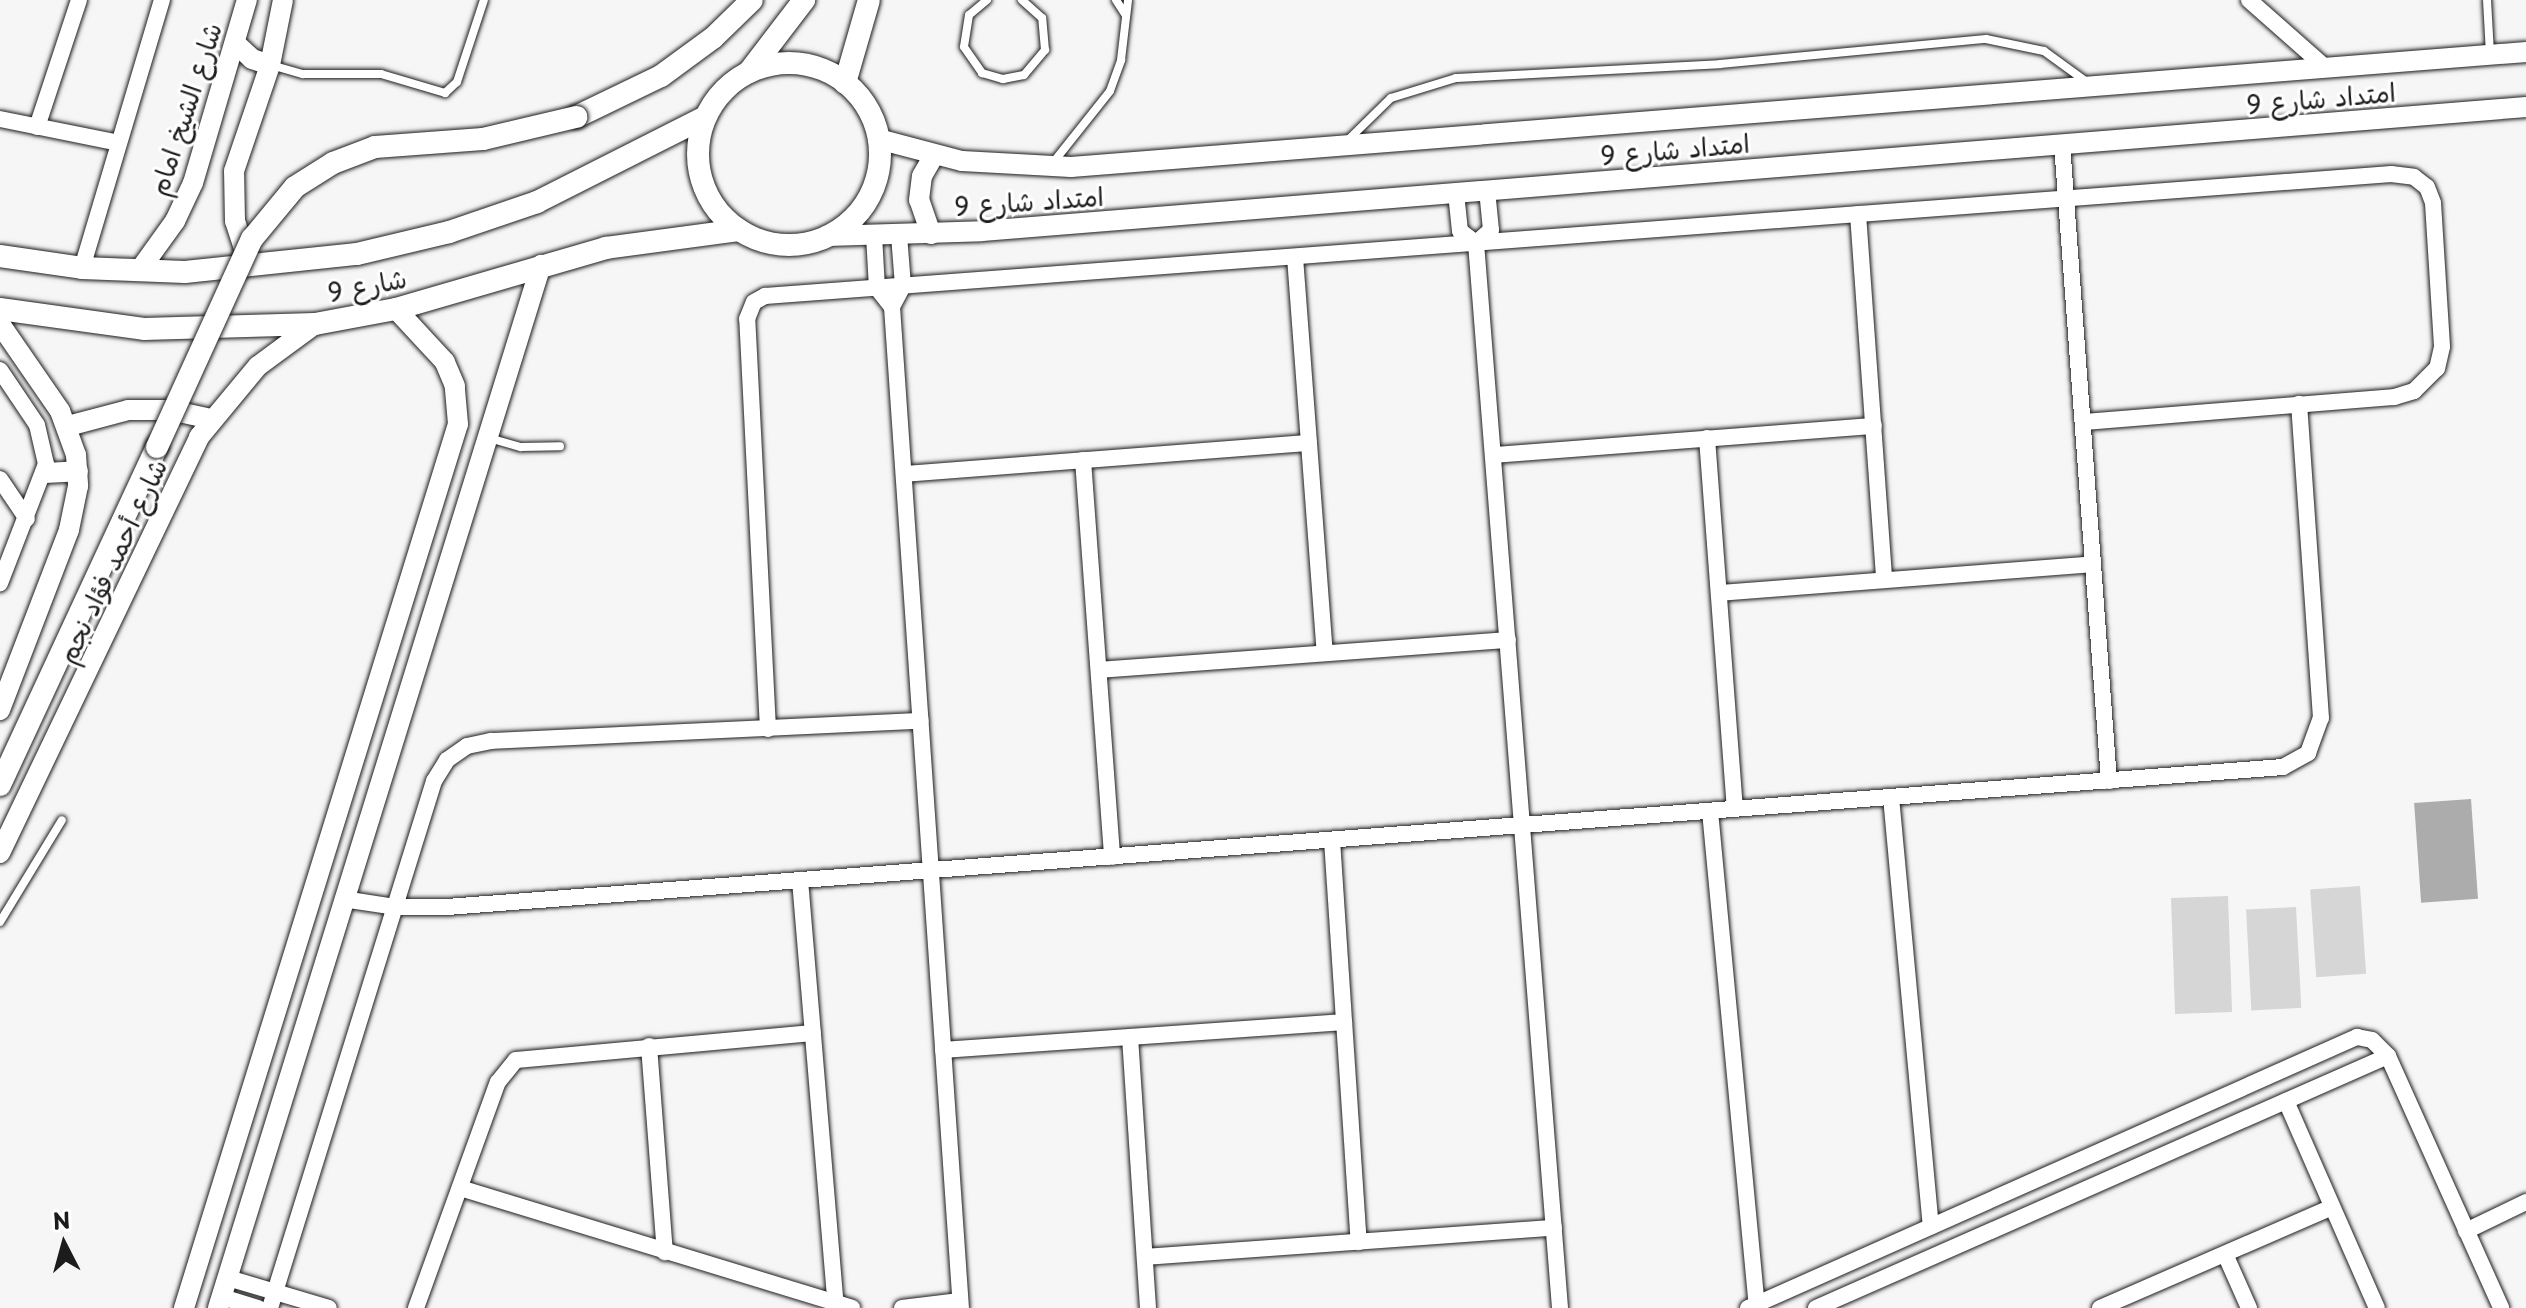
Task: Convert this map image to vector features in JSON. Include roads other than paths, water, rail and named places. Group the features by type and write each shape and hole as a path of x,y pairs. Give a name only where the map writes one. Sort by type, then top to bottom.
{"main road":[{"path":"0,785 252,239 295,187 333,163 375,147 483,139 576,117 661,76 713,38 752,0"},
{"path":"748,73 791,63 819,68 845,83 864,102 878,139 878,168 869,196 852,219 827,236 782,244 739,230 715,208 701,180 698,148 705,117 723,91 748,73 804,0"},
{"path":"845,83 869,0"},
{"name":"شارع 9","path":"0,256 82,268 139,271 251,268 357,254 493,218 581,183 705,117"},
{"name":"شارع 9","path":"0,309 144,329 315,324 396,309 541,265 639,242 739,230"}],"street":[{"path":"37,127 79,0"},
{"path":"82,268 162,0"},
{"name":"شارع الشيخ امام","path":"139,271 175,221 193,183 247,0"},
{"path":"251,268 235,221 234,171 270,65 283,0"},
{"path":"2249,0 2326,68"},
{"path":"235,43 247,56 270,65"},
{"name":"امتداد شارع 9","path":"878,139 934,155 1049,168 2526,52"},
{"name":"امتداد شارع 9","path":"827,236 931,234 2526,107"},
{"path":"0,119 119,143"},
{"path":"2062,144 2109,781"},
{"path":"931,234 919,200 922,176 934,155"},
{"path":"768,729 748,313 765,296 2399,174 2421,181 2433,203 2442,347 2437,368 2423,384 2404,395 2083,422"},
{"path":"1476,243 1491,230 1487,190"},
{"path":"1456,193 1460,231 1476,243 1560,1308"},
{"path":"1858,214 1884,580"},
{"path":"874,235 877,288 892,307"},
{"path":"899,235 903,286 892,307 961,1304 902,1308"},
{"path":"1295,257 1325,653"},
{"path":"222,1294 484,436 541,265"},
{"path":"184,1308 455,437 458,398 438,351 396,309"},
{"name":"شارع أحمد فؤاد نجم","path":"0,324 68,426 78,471 69,530 0,710"},
{"name":"شارع أحمد فؤاد نجم","path":"0,853 88,676 179,476 211,419 258,366 315,324"},
{"path":"0,370 41,434 45,473 0,583"},
{"path":"343,899 396,907 800,880 2283,767 2314,745 2320,708 2299,404"},
{"path":"68,426 138,409 211,419"},
{"path":"1494,455 1874,426"},
{"path":"1707,438 1735,809"},
{"path":"904,474 1309,443"},
{"path":"1083,460 1112,857"},
{"path":"45,473 78,471"},
{"path":"0,479 27,519"},
{"path":"424,535 451,545"},
{"path":"1719,593 2093,564"},
{"path":"1099,670 1508,640"},
{"path":"272,1300 434,781 447,760 467,746 921,721"},
{"path":"1891,797 1931,1226"},
{"path":"1710,811 1753,1306 2342,1039 2372,1040 2388,1056 2501,1308"},
{"path":"1332,840 1359,1242"},
{"path":"460,1188 844,1307 813,1033 800,880"},
{"path":"943,1050 1344,1022"},
{"path":"416,1308 498,1082 510,1064 530,1055 813,1033"},
{"path":"1130,1037 1148,1308"},
{"path":"649,1046 665,1252"},
{"path":"1816,1308 2388,1056"},
{"path":"2286,1101 2377,1308"},
{"path":"2466,1231 2526,1202"},
{"path":"2100,1308 2332,1207"},
{"path":"1145,1257 1554,1228"},
{"path":"2225,1254 2249,1308"},
{"path":"222,1294 329,1308"},
{"path":"222,1294 258,1308"}],"lane":[{"path":"270,65 303,74 381,74 445,93 457,82 484,0"},
{"path":"968,0 969,15 963,36 967,57 982,73 1014,78 1033,68 1045,50 1042,18 1026,1"},
{"path":"969,15 987,0"},
{"path":"1116,0 1125,14"},
{"path":"1049,168 1110,91 1122,52 1128,0"},
{"path":"2487,0 2490,55"},
{"path":"1343,146 1364,119 1391,98 1456,78 1720,64 1986,39 2044,51 2091,86"},
{"path":"484,436 521,447 560,446"},
{"path":"0,922 62,820"}]}
